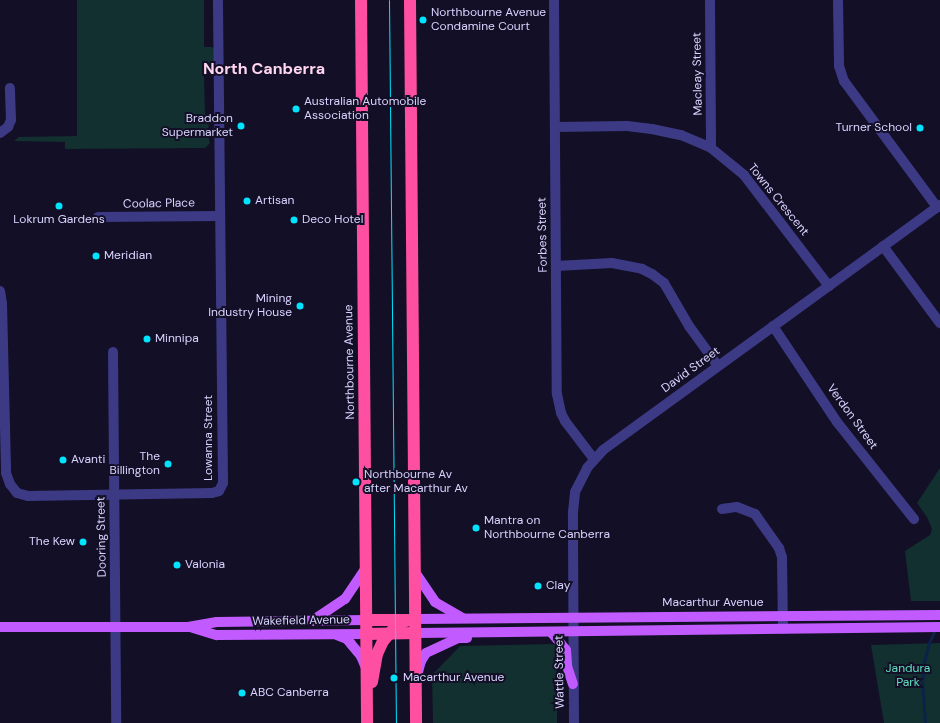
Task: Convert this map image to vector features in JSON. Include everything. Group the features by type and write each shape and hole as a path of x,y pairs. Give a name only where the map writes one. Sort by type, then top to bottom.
{"highway":[{"name":"Northbourne Avenue","path":"361,0 367,723"},
{"path":"410,0 415,572 412,620 416,633 416,723"},
{"name":"Macarthur Avenue","path":"366,620 412,620"},
{"path":"367,705 377,654 388,634 397,625 412,620"},
{"name":"Wakefield Avenue","path":"366,634 416,633"}],"main road":[{"path":"312,621 345,599 366,568"},
{"path":"415,572 435,602 464,619"},
{"name":"Macarthur Avenue","path":"416,633 551,632 573,623 782,617 936,616"},
{"name":"Macarthur Avenue","path":"412,620 464,619 783,629 940,628"},
{"name":"Wakefield Avenue","path":"0,628 115,626 188,627 217,622 366,620"},
{"name":"Wakefield Avenue","path":"188,627 218,636 366,634"},
{"path":"416,683 420,661 426,653 458,638 473,638 501,632"},
{"path":"551,632 561,642 566,650 567,666 573,684"},
{"path":"334,634 347,639 361,656 367,670"}],"street":[{"name":"Lowanna Street","path":"0,291 2,304 6,473 10,484 18,492 28,496 212,493 219,491 223,484 218,0"},
{"name":"Forbes Street","path":"554,0 557,394 561,413 594,459"},
{"name":"Macleay Street","path":"710,0 711,148"},
{"path":"838,0 839,66 844,81 939,206"},
{"path":"0,133 8,128 11,120 10,88"},
{"name":"Towns Crescent","path":"555,127 627,126 652,129 681,135 711,148 744,175 829,286"},
{"name":"David Street","path":"573,623 573,512 575,492 582,475 594,459 602,450 939,206"},
{"name":"Coolac Place","path":"98,217 220,216"},
{"path":"883,246 940,323"},
{"path":"556,266 612,263 642,269 652,274 664,283 693,331 718,366"},
{"name":"Verdon Street","path":"773,326 837,422 914,519"},
{"name":"Dooring Street","path":"113,352 116,723"},
{"path":"722,509 736,507 755,514 779,548 782,558 783,629"},
{"name":"Wattle Street","path":"573,623 574,723"}],"green space":[{"path":"77,0 204,0 204,47 212,47 217,51 212,71 204,74 205,114 209,117 208,135 210,143 205,148 65,149 65,142 14,141 19,137 77,136"},
{"path":"940,468 940,601 911,601 905,551 930,535 932,529 927,517 917,503"},
{"name":"Jandura Park","path":"940,643 940,723 884,723 871,645"},
{"path":"555,645 557,650 557,723 433,723 432,675 460,646"}],"waterway":[{"path":"925,723 922,684 924,662 929,643 935,630"}],"tram line":[{"path":"389,0 396,723"}],"place":[{"name":"Northbourne Avenue Condamine Court","path":"423,20"},
{"name":"Australian Automobile Association","path":"296,109"},
{"name":"Braddon Supermarket","path":"241,126"},
{"name":"Turner School","path":"920,128"},
{"name":"Artisan","path":"247,201"},
{"name":"Lokrum Gardens","path":"59,206"},
{"name":"Deco Hotel","path":"294,220"},
{"name":"Meridian","path":"96,256"},
{"name":"Mining Industry House","path":"300,306"},
{"name":"Minnipa","path":"147,339"},
{"name":"Avanti","path":"63,460"},
{"name":"The Billington","path":"168,464"},
{"name":"Northbourne Av after Macarthur Av","path":"356,482"},
{"name":"Mantra on Northbourne Canberra","path":"476,528"},
{"name":"The Kew","path":"83,542"},
{"name":"Valonia","path":"177,565"},
{"name":"Clay","path":"538,586"},
{"name":"Macarthur Avenue","path":"394,678"},
{"name":"ABC Canberra","path":"242,693"}],"district":[{"name":"North Canberra","path":"264,69"}]}
